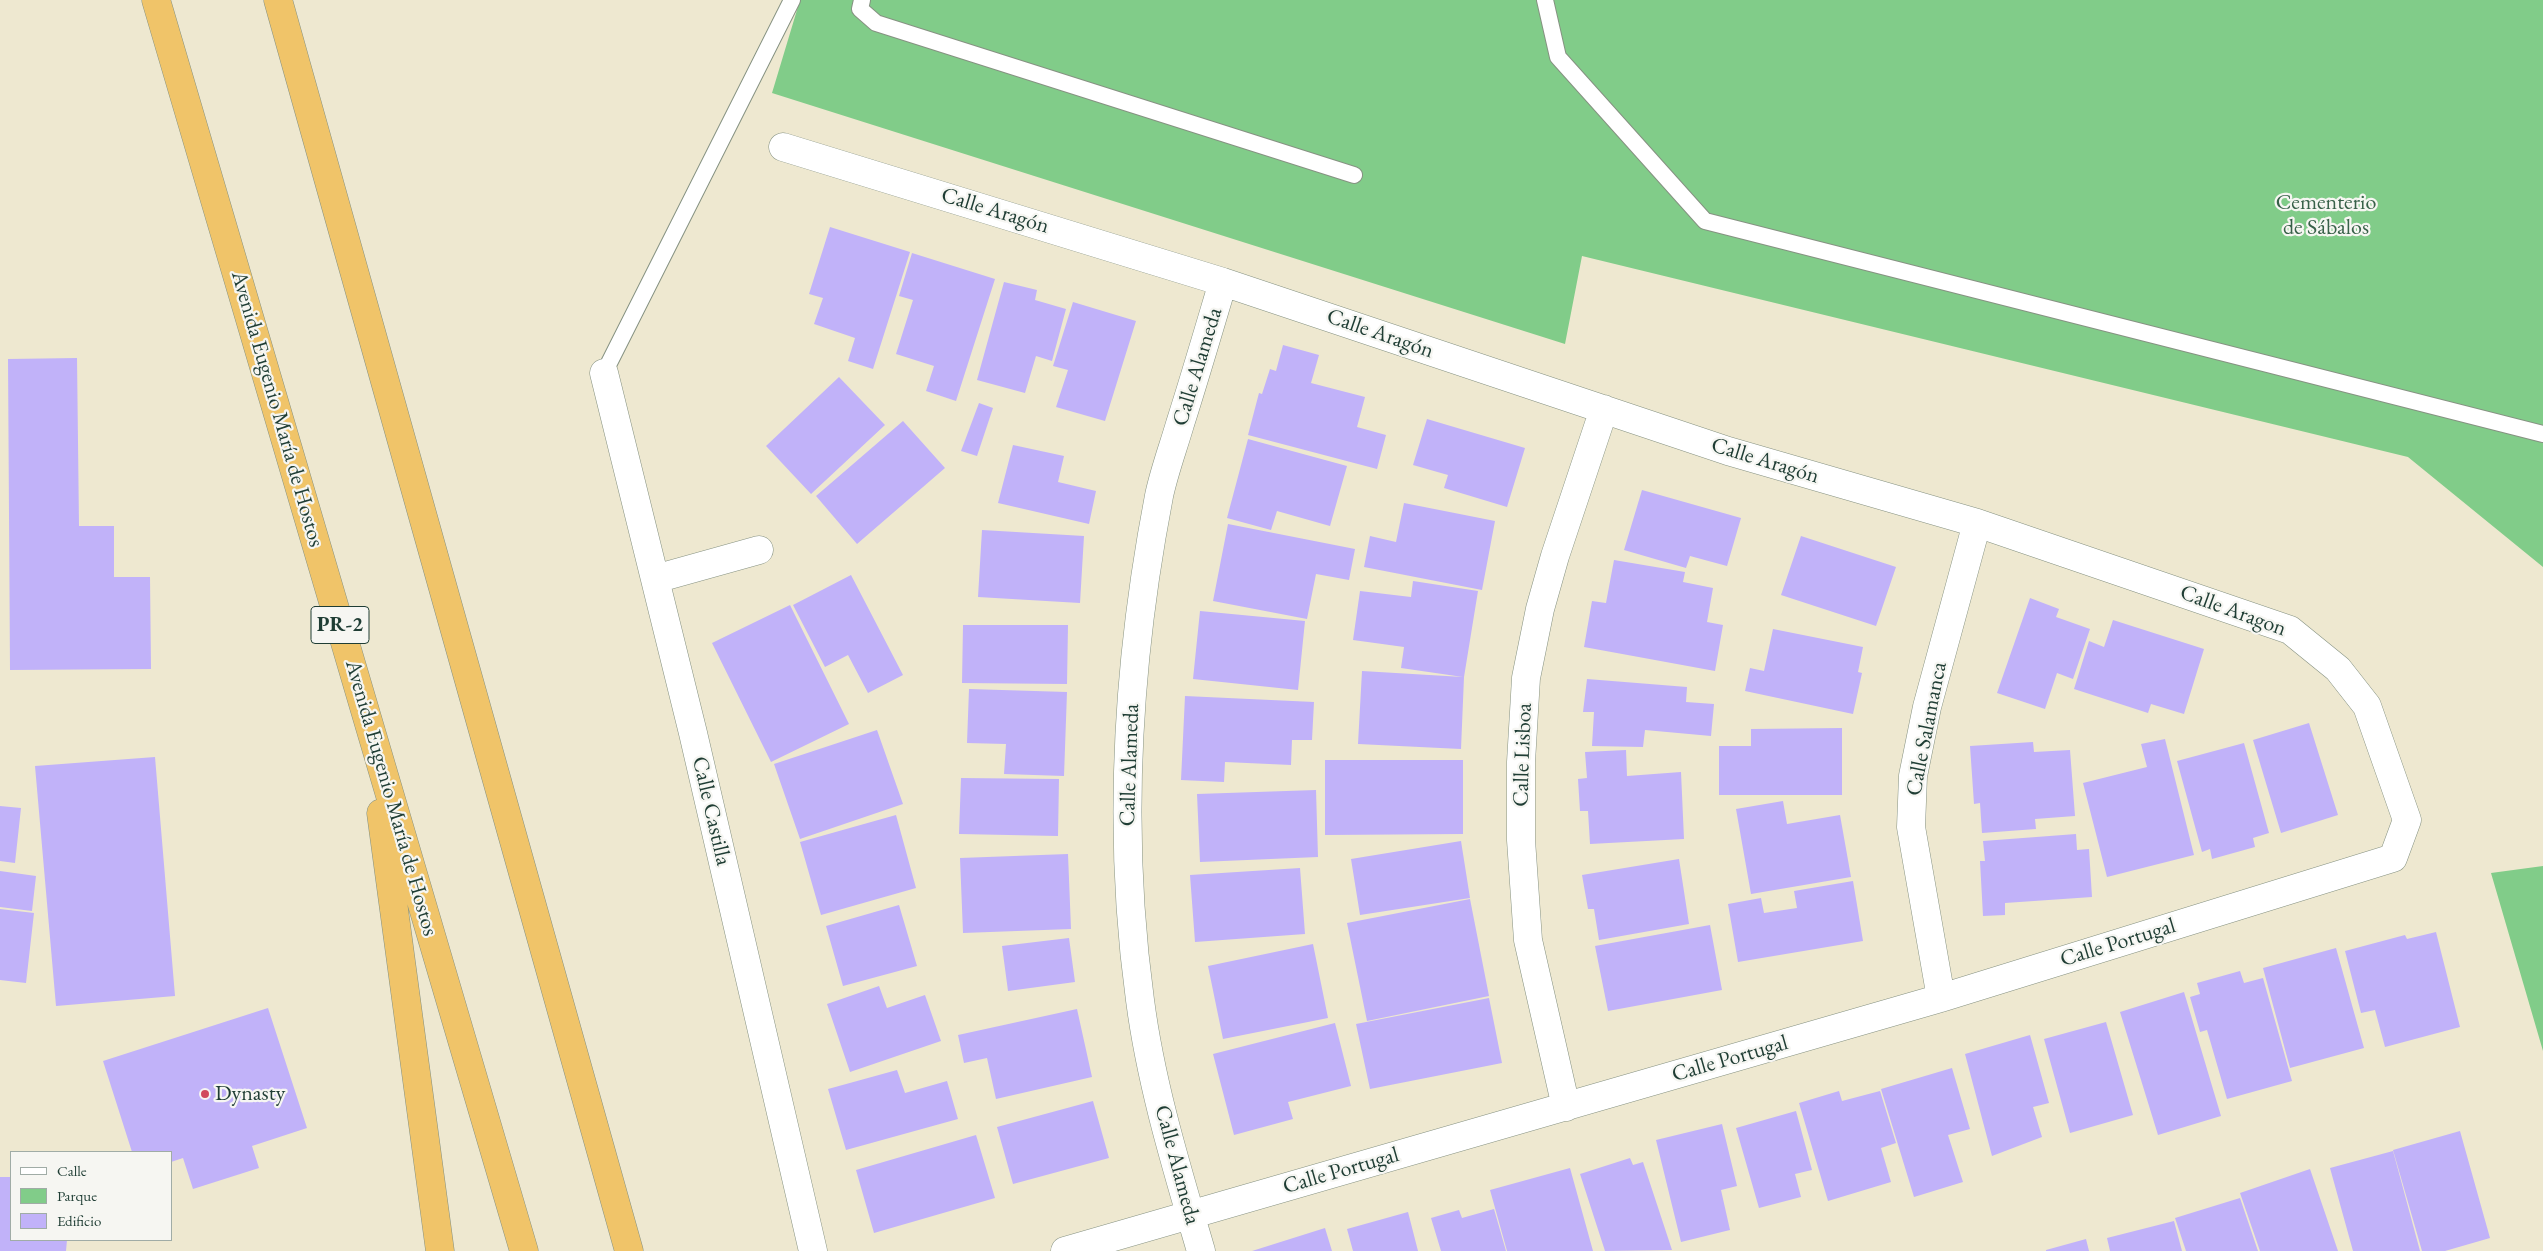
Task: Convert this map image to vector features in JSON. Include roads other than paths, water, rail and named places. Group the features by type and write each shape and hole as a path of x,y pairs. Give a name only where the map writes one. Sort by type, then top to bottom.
{"highway":[{"name":"Avenida Eugenio María de Hostos","path":"156,0 524,1251"},
{"path":"278,0 629,1251"},
{"path":"369,722 440,1251"}],"street":[{"name":"Calle Aragón","path":"783,146 1224,282 1728,451 1977,523"},
{"name":"Calle Alameda","path":"1201,1251 1158,1093 1140,1002 1129,895 1127,802 1130,704 1160,494 1224,282"},
{"name":"Calle Castilla","path":"604,372 693,733 812,1251"},
{"name":"Calle Lisboa","path":"1566,1107 1528,940 1521,840 1521,762 1526,678 1540,609 1555,556 1604,409"},
{"name":"Calle Aragon","path":"1977,523 2290,630 2338,669 2367,706 2407,820 2393,858"},
{"name":"Calle Salamanca","path":"1941,998 1911,827 1912,776 1927,707 1977,523"},
{"path":"655,579 759,550"},
{"name":"Calle Portugal","path":"1065,1251 1941,998 2393,858"}],"lane":[{"path":"604,372 792,0"},
{"path":"862,0 860,9 876,23 1354,175"},
{"path":"1545,0 1558,57 1705,221 2543,434"}],"place":[{"name":"Dynasty","path":"205,1094"}],"park label":[{"name":"Cementerio de Sábalos","path":"2326,216"}]}
